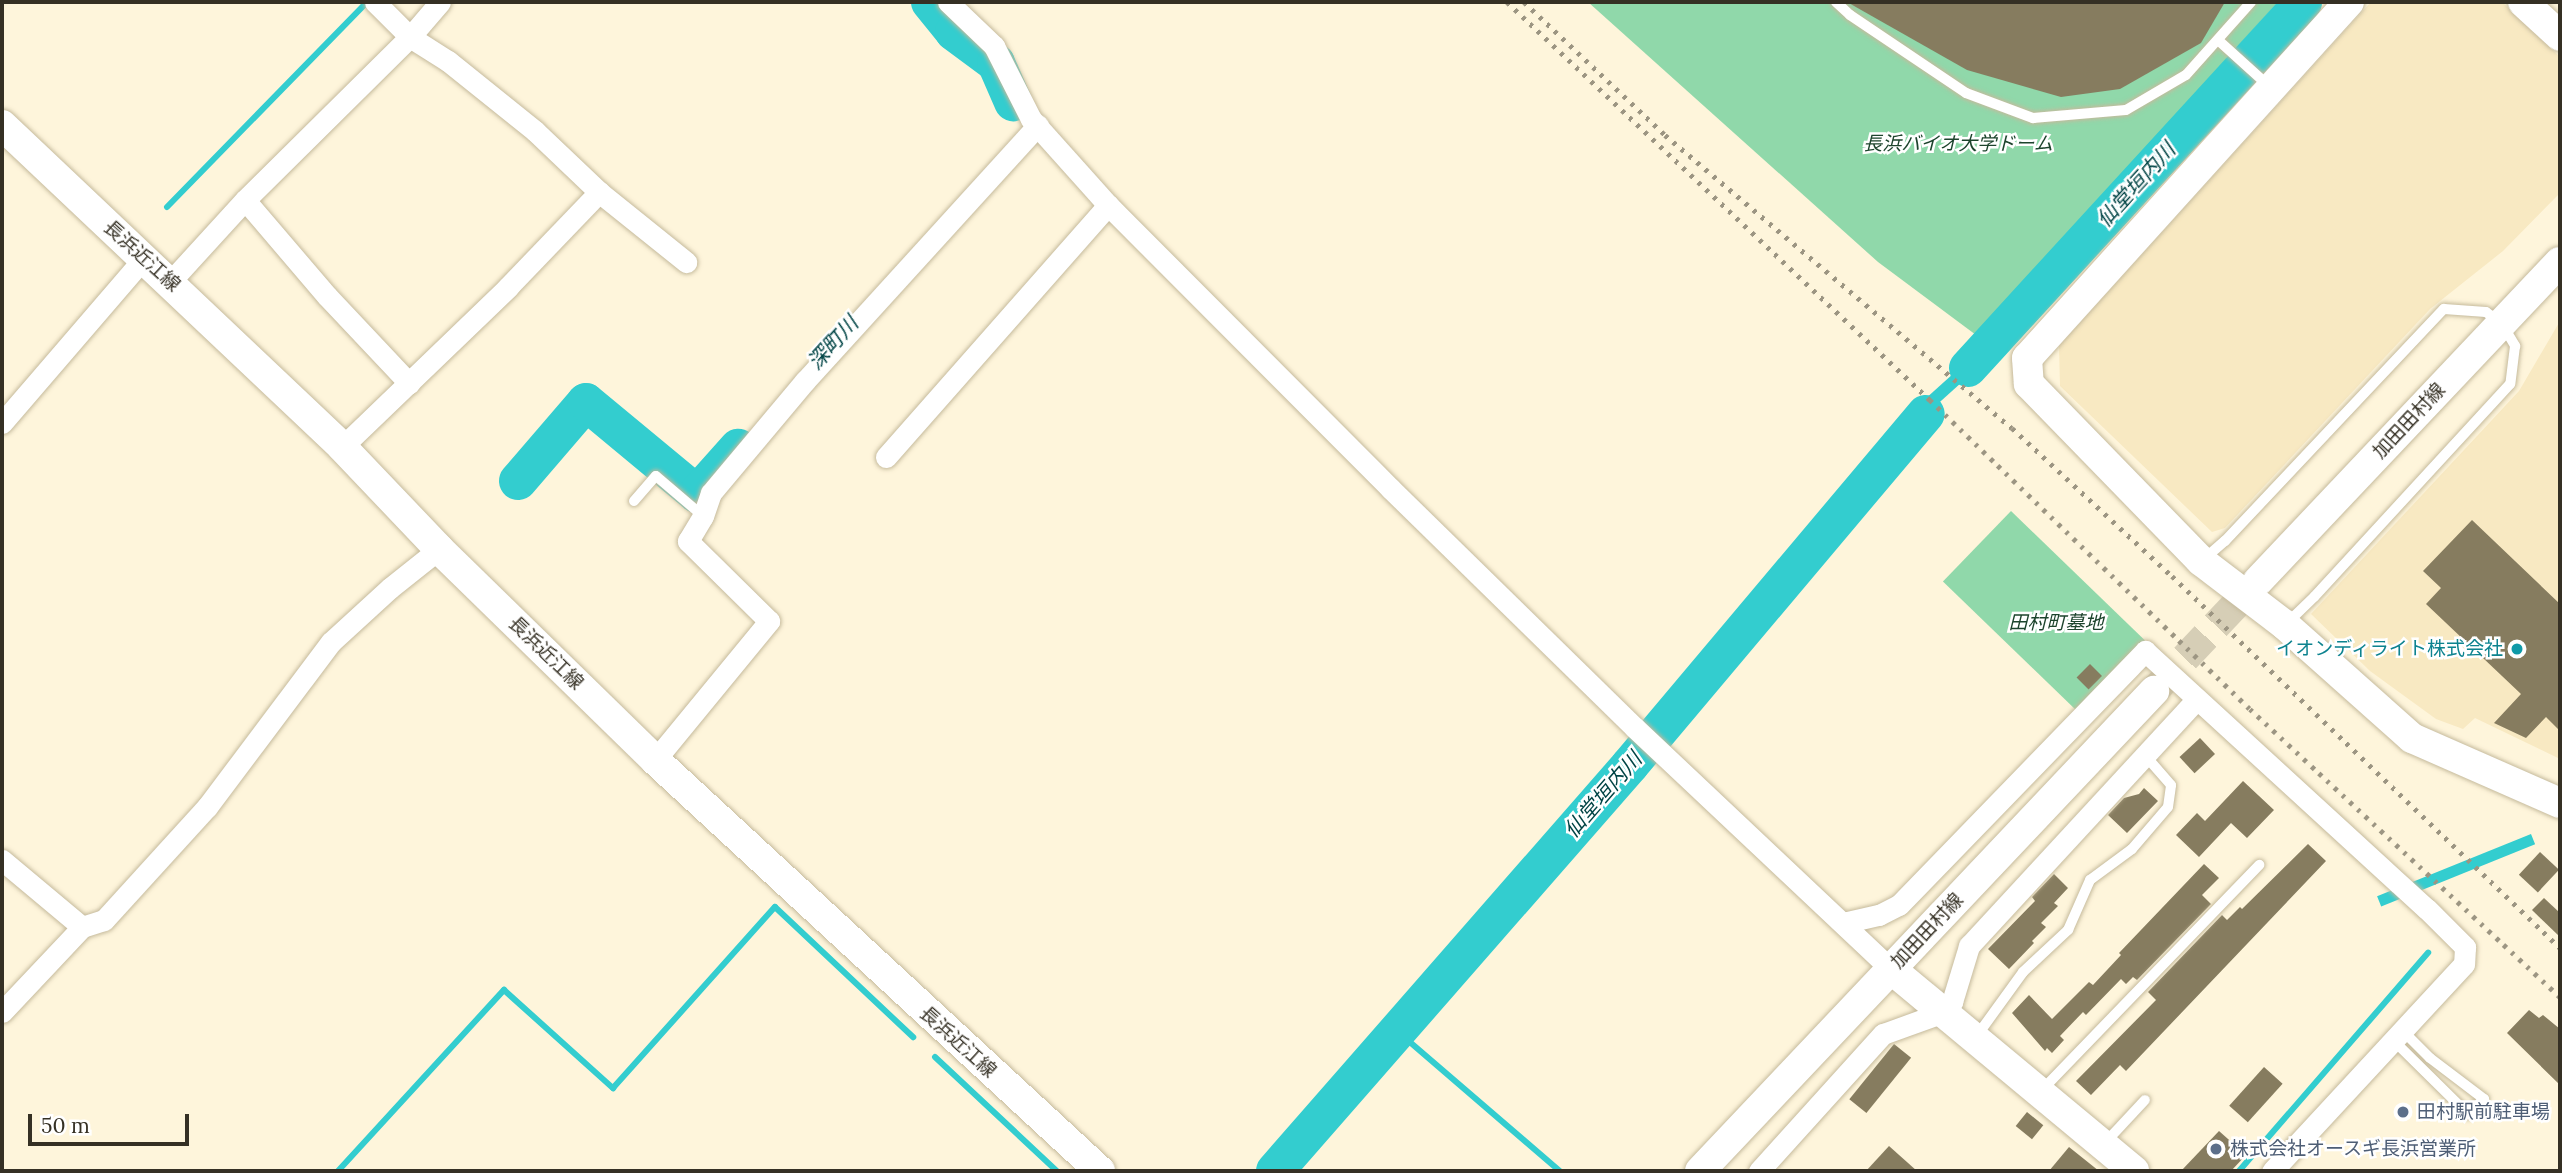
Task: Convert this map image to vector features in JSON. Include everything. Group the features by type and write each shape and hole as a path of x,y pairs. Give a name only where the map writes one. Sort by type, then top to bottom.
{"main road":[{"path":"2348,2 2266,83 2027,358 2029,384 2202,561 2286,625 2412,738 2560,803"},
{"path":"2523,2 2560,36"},
{"name":"長浜近江線","path":"2,125 342,447 439,549 655,760 1100,1171"},
{"name":"加田田村線","path":"2258,581 2560,262"},
{"name":"加田田村線","path":"1700,1171 2154,691"},
{"path":"1891,969 1974,1041 2134,1171"}],"street":[{"path":"375,2 410,37 449,61 535,131 599,192 686,262"},
{"path":"170,282 245,200 410,37 440,2"},
{"path":"948,2 994,46 1031,119 1108,205 1391,489 1639,731 1891,969"},
{"path":"655,760 769,621 688,541 703,516 710,494 805,381 1038,125"},
{"path":"342,447 599,192"},
{"path":"245,200 327,296 409,383"},
{"path":"886,457 1108,205"},
{"path":"2,423 143,259"},
{"path":"2,1012 82,927 104,920 207,807 331,642 390,588 439,549"},
{"path":"1843,923 1879,915 1899,905 2145,651 2436,917 2465,947 2464,964 2272,1171"},
{"path":"1759,1171 1884,1034 1941,1013 1952,1002 1969,946 2197,699"},
{"path":"2,860 82,927"}],"lane":[{"path":"1836,2 1850,15 1966,93 2034,118 2126,110 2186,75 2251,2"},
{"path":"2218,40 2266,83"},
{"path":"2202,561 2225,541 2444,309 2486,312 2502,324 2515,346 2510,384 2286,625"},
{"path":"634,501 656,476 703,516"},
{"path":"1974,1041 2023,972 2068,930 2090,880 2132,849 2168,807 2171,785 2144,754"},
{"path":"2039,1094 2259,865"},
{"path":"2398,1035 2430,1058 2484,1099 2468,1114 2398,1035"},
{"path":"2102,1145 2145,1100"}],"shaded area":[{"path":"2371,2 2502,2 2560,57 2560,193 2503,251 2430,309 2225,528 2212,532 2060,386 2059,346"},
{"path":"2560,321 2560,759 2475,718 2463,729 2436,719 2370,671 2311,614 2519,391"}],"green space":[{"name":"長浜バイオ大学ドーム","path":"1588,2 2278,2 1976,335 1878,262"},
{"name":"田村町墓地","path":"2011,511 2145,640 2077,711 1943,581"}],"water":[{"path":"1964,364 1972,373 1926,414 1918,405"},
{"path":"2531,834 2535,844 2381,906 2377,896"}],"building":[{"name":"長浜バイオ大学ドーム","path":"1847,2 2225,2 2201,43 2120,89 2061,97 1967,70"},
{"name":"イオンディライト株式会社","path":"2472,520 2560,604 2560,731 2546,717 2526,738 2494,723 2521,694 2426,604 2441,588 2423,571"},
{"path":"2090,664 2102,676 2089,689 2077,677"},
{"path":"2200,738 2215,754 2195,773 2180,757"},
{"path":"2243,781 2274,810 2247,838 2231,823 2199,857 2176,835 2197,813 2205,821"},
{"path":"2144,788 2158,801 2127,833 2108,815 2124,798 2139,794"},
{"path":"2308,844 2326,861 2126,1071 2120,1065 2091,1095 2076,1081 2156,1000 2148,992 2222,915 2227,920 2240,907 2242,909"},
{"path":"2540,852 2559,870 2538,892 2519,875"},
{"path":"2204,864 2219,878 2202,895 2211,904 2137,980 2133,977 2126,984 2121,979 2086,1015 2083,1012 2060,1036 2064,1040 2052,1053 2047,1048 2045,1051 2012,1013 2029,995 2052,1019 2089,982 2093,985 2121,955 2119,953"},
{"path":"2054,874 2068,888 2054,903 2058,906 2041,923 2046,927 2009,969 1988,949 2035,901 2032,897"},
{"path":"2544,898 2560,913 2560,937 2532,910"},
{"path":"2529,1010 2539,1018 2543,1015 2560,1029 2560,1085 2507,1033"},
{"path":"1894,1044 1911,1058 1866,1113 1849,1099"},
{"path":"2264,1067 2283,1084 2248,1122 2229,1106"},
{"path":"2027,1112 2043,1125 2032,1139 2016,1126"},
{"name":"株式会社オースギ長浜営業所","path":"2219,1131 2246,1155 2231,1171 2181,1171"},
{"path":"1889,1146 1917,1171 1866,1171"},
{"path":"2069,1147 2099,1171 2049,1171"}],"waterway":[{"path":"167,207 367,2"},
{"name":"深町川","path":"930,2 954,32 996,63 1013,102"},
{"name":"仙堂垣内川","path":"1968,368 2303,2"},
{"name":"深町川","path":"518,481 586,402 697,494 738,448"},
{"name":"仙堂垣内川","path":"1275,1171 1630,765 1926,414"},
{"path":"338,1171 504,990 613,1088 775,907 913,1037"},
{"path":"2239,1171 2428,953"},
{"path":"1397,1031 1560,1171"},
{"path":"935,1057 1057,1171"}],"tunnel":[{"path":"2154,691 2258,581"}],"railway":[{"path":"1507,2 1930,400 2250,709 2560,997"},
{"path":"1524,2 1665,135 2012,428 2172,576 2560,948"}],"place":[{"name":"イオンディライト株式会社","path":"2517,649"},
{"name":"田村駅前駐車場","path":"2403,1112"},
{"name":"株式会社オースギ長浜営業所","path":"2216,1149"}]}
